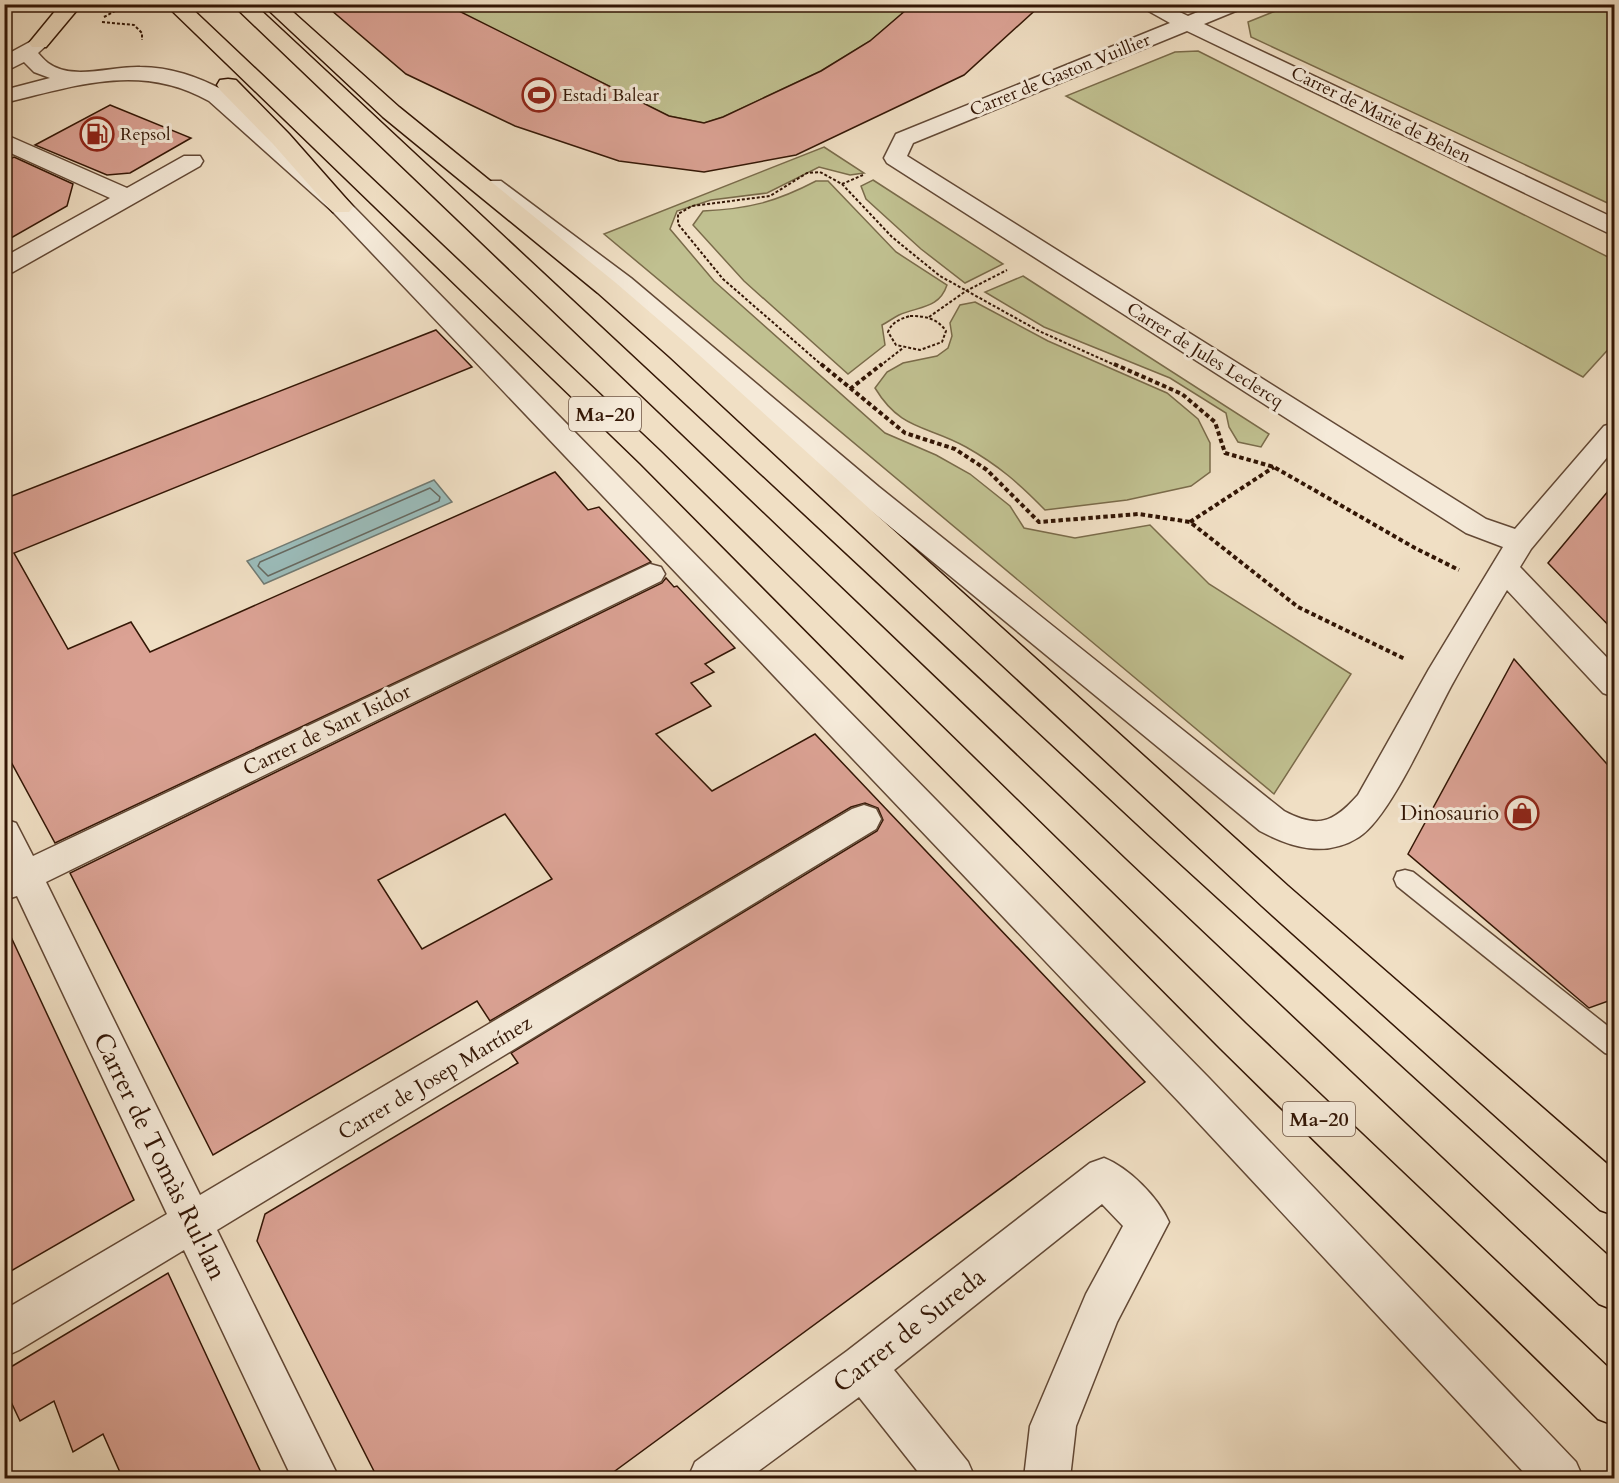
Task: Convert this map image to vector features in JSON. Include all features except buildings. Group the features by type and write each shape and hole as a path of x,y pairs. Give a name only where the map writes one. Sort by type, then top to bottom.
{"main road":[{"path":"36,50 72,4"},
{"name":"Ma-20","path":"242,4 1138,849 1614,1289"},
{"path":"272,4 428,143 607,288 679,351 1275,896 1614,1196"},
{"path":"164,7 341,207"},
{"name":"Ma-20","path":"164,7 650,457 1233,1036 1614,1403"}],"street":[{"name":"Carrer de Marie de Behen","path":"1146,4 1614,227"},
{"name":"Carrer de Gaston Vuillier","path":"895,159 903,139 1236,4"},
{"path":"4,66 36,50"},
{"path":"4,77 36,50"},
{"path":"36,50 41,68 75,79"},
{"path":"4,97 75,79 150,74 178,77 201,84 341,207 1195,1091 1560,1479"},
{"path":"4,141 125,196"},
{"path":"428,143 475,172 622,283 869,494 1272,821 1293,834 1320,837 1340,832 1358,821 1370,805 1440,677 1520,542 1614,432"},
{"name":"Carrer de Jules Leclercq","path":"895,159 1476,526 1520,542"},
{"path":"4,267 125,196 192,161"},
{"name":"Carrer de Sant Isidor","path":"15,881 650,574"},
{"path":"1498,578 1614,685"},
{"name":"Carrer de Josep Martínez","path":"4,1335 864,819"},
{"name":"Carrer de Tomàs Rul·lan","path":"4,833 15,881 192,1223 316,1479"},
{"name":"Carrer de Sureda","path":"711,1479 864,1367 1104,1177 1148,1222 1101,1309 1053,1426 1047,1479"},
{"path":"864,1367 952,1479"},
{"path":"1519,1434 1541,1479"}],"lane":[{"path":"1405,879 1614,1045"}],"path":[{"path":"92,23 128,4"},
{"path":"114,21 139,28 144,37 141,42"},
{"path":"842,184 876,171 895,159"},
{"path":"1440,677 1298,607 1190,522 1139,514 1039,522 987,470 955,450 905,433 850,389 723,279 678,224 678,214 692,207 770,196 807,173 820,172 842,184 892,237 940,276 1039,331 1182,394 1215,422 1225,453 1274,467 1415,548 1498,578"},
{"path":"929,317 966,291 1043,252"},
{"path":"929,317 937,321 946,331 942,342 928,350 903,348 889,338 890,326 902,318 929,317"},
{"path":"850,389 903,348"},
{"path":"1190,522 1274,467"}],"green space":[{"name":"Estadi Balear","path":"901,4 902,14 870,41 821,71 723,117 704,123 669,116 445,5"},
{"path":"1293,4 1614,5 1614,206 1251,37 1248,22"},
{"path":"1198,51 1614,260 1614,343 1583,377 1066,96 1175,52"},
{"path":"824,147 864,173 850,175 819,167 767,193 711,200 677,211 670,229 714,281 885,433 936,455 970,474 1010,506 1024,528 1075,538 1150,525 1209,584 1351,674 1274,794 604,234"},
{"path":"873,180 1003,264 965,283 921,249 866,199 861,186"},
{"path":"816,181 828,181 896,252 947,285 934,303 899,315 882,325 885,345 848,374 744,281 693,225 703,211 761,203"},
{"path":"1023,276 1269,434 1261,447 1238,442 1229,427 1226,413 1170,378 1044,327 985,292"},
{"path":"975,302 1048,341 1167,393 1198,419 1210,443 1210,472 1191,486 1127,500 1045,510 1008,476 978,454 905,420 885,402 875,388 887,372 903,363 937,356 948,348 952,336 950,323 960,305"}],"water":[{"path":"434,480 452,502 264,584 247,561"}],"place":[{"name":"Estadi Balear","path":"539,95"},
{"name":"Repsol","path":"97,134"},
{"name":"Dinosaurio","path":"1522,813"}]}
